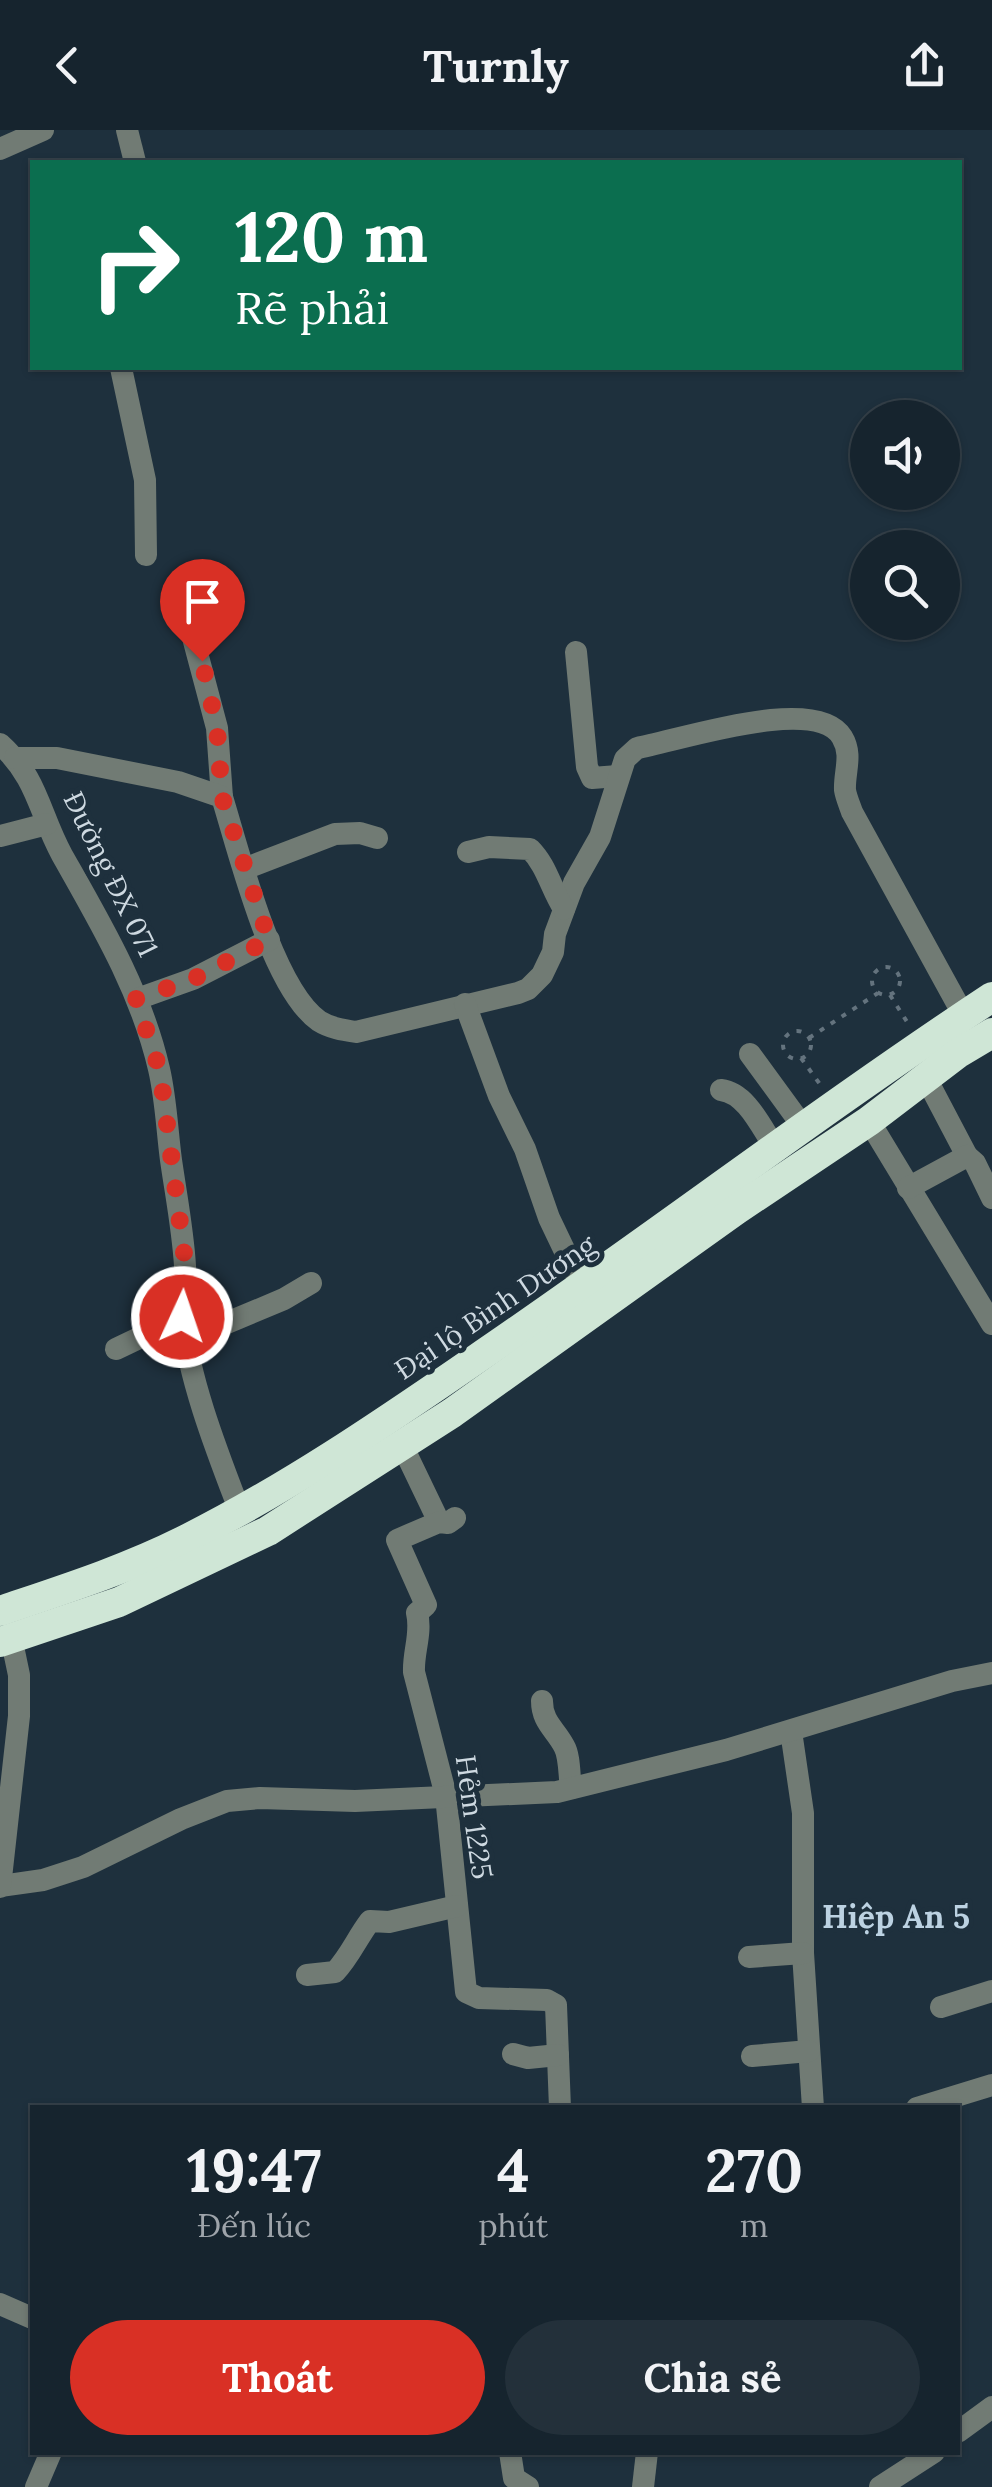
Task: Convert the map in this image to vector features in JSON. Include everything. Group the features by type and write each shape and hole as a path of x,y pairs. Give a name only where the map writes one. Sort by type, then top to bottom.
{"highway":[{"name":"Đại lộ Bình Dương","path":"4,1630 88,1581 183,1541 343,1450 992,998"},
{"path":"4,1630 119,1602 268,1531 402,1445 992,1033"}],"street":[{"path":"0,149 44,130"},
{"path":"127,130 134,160"},
{"path":"121,370 145,480 146,555"},
{"path":"192,634 217,728 222,797 244,869 269,940 289,982 318,1020 339,1030 356,1032 528,989 542,976 553,952 554,934 574,883 600,837 625,758 637,748 783,716 829,723 841,735 847,749 845,790 852,812 964,1016"},
{"path":"576,652 587,767 592,778 618,776"},
{"path":"7,750 178,782 222,797"},
{"name":"Đường ĐX 071","path":"7,750 23,766 40,796 48,824 108,933 160,1071 186,1268 184,1328 220,1460 239,1509"},
{"path":"0,836 48,824"},
{"path":"244,869 335,834 360,833 377,838"},
{"path":"468,852 489,847 530,849 542,861 550,887 564,909"},
{"path":"136,999 193,979 269,940"},
{"path":"464,1004 499,1096 525,1149 548,1218 582,1287"},
{"path":"750,1054 804,1128"},
{"path":"926,1078 992,1198"},
{"path":"722,1090 735,1094 746,1105 776,1148"},
{"path":"868,1121 992,1324"},
{"path":"908,1188 967,1156"},
{"path":"116,1349 284,1298 311,1283"},
{"name":"Hẻm 1225","path":"402,1445 447,1520 398,1540 426,1606 416,1613 420,1626 414,1672 446,1796 466,1992 479,1998 547,2000 556,2005 560,2105"},
{"path":"4,1630 19,1675 19,1716 0,1886 43,1880 84,1868 227,1801 354,1801 557,1792 992,1673"},
{"path":"542,1701 547,1723 565,1746 571,1788"},
{"path":"791,1731 802,1813 803,1953 813,2105"},
{"path":"307,1975 336,1972 370,1922 390,1922 456,1906"},
{"path":"749,1957 803,1953"},
{"path":"941,2007 992,1991"},
{"path":"752,2056 809,2051"},
{"path":"514,2054 528,2058 558,2055"},
{"path":"926,2105 992,2084"},
{"path":"0,2304 30,2317"},
{"path":"960,2431 992,2407"},
{"path":"36,2487 50,2455"},
{"path":"510,2455 514,2478 528,2487"},
{"path":"643,2487 647,2455"},
{"path":"880,2487 929,2455"}],"path":[{"path":"809,1038 878,992 896,992 900,980 894,970 877,971 872,982 878,992"},
{"path":"890,994 922,1045"},
{"path":"809,1038 799,1031 788,1034 785,1052 801,1058 835,1106"},
{"path":"801,1058 810,1050 809,1038"}],"district":[{"name":"Hiệp An 5","path":"896,1916"}],"route":[{"path":"182,1317 186,1268 160,1071 136,999 193,979 269,940 222,797 217,728 202,661"}]}
